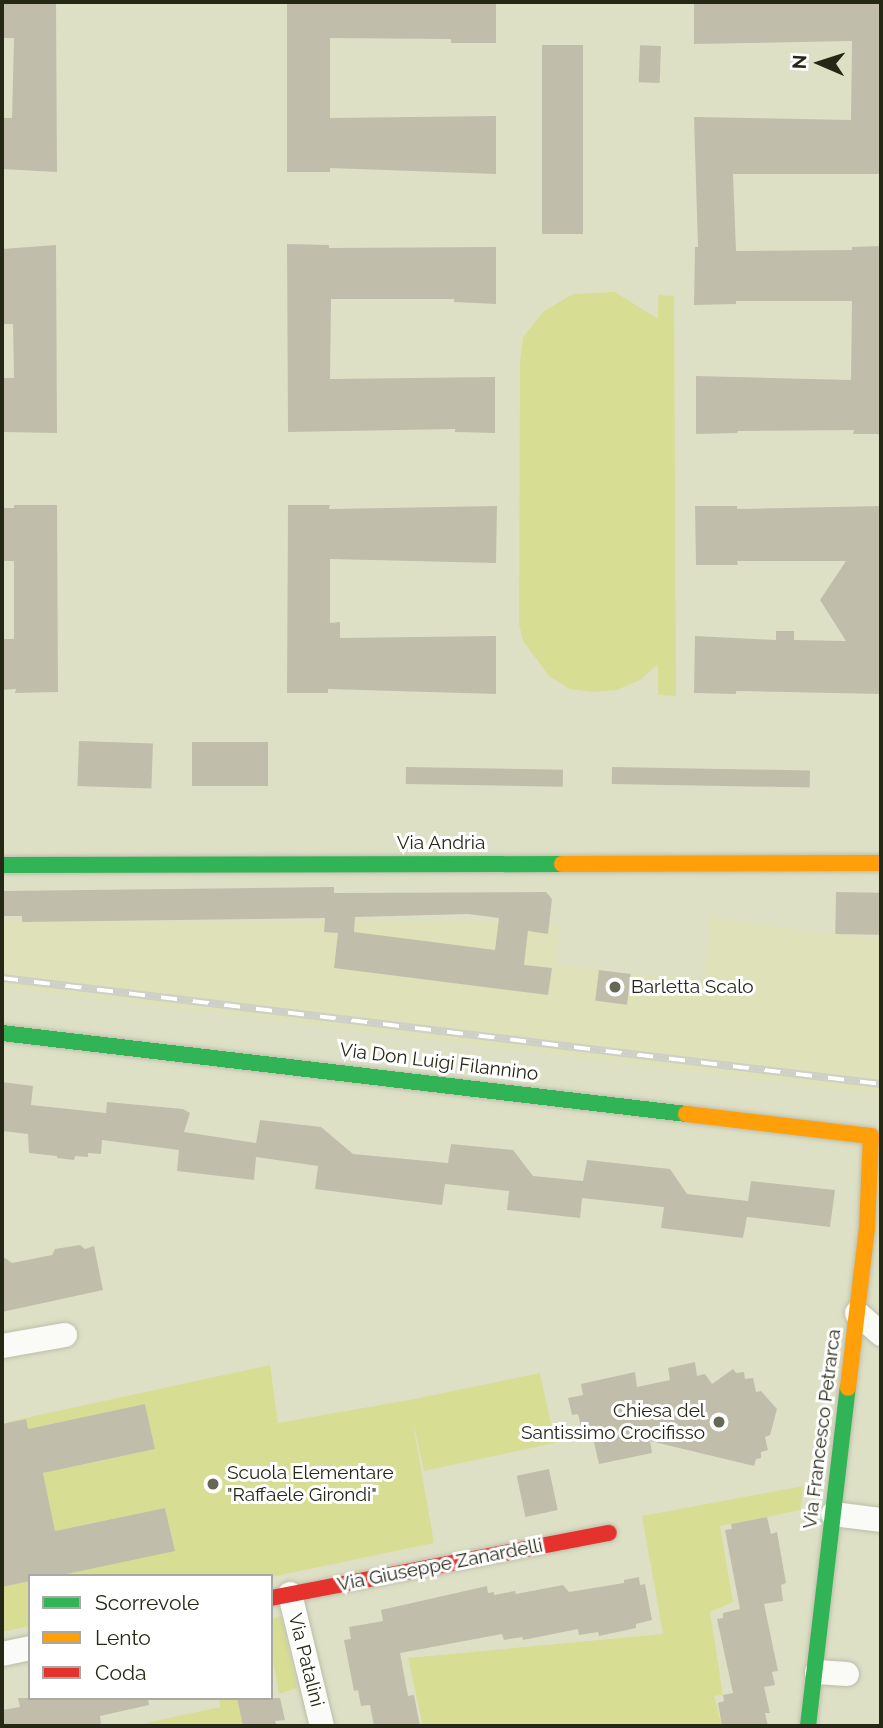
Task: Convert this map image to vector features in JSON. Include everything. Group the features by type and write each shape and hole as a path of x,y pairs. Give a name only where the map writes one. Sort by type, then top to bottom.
{"street":[{"name":"Via Andria","path":"2,865 881,863"},
{"name":"Via Don Luigi Filannino","path":"2,1033 871,1136"},
{"name":"Via Francesco Petrarca","path":"808,1726 817,1672 857,1313 874,1227 871,1136"},
{"path":"857,1313 881,1334"},
{"path":"2,1346 65,1335"},
{"path":"834,1514 881,1520"},
{"name":"Via Giuseppe Zanardelli","path":"280,1596 609,1533"},
{"name":"Via Patalini","path":"280,1596 322,1726"},
{"path":"2,1654 28,1648"},
{"path":"817,1672 847,1674"}],"shaded area":[{"path":"710,918 881,940 881,1094 2,987 2,921 465,921 559,926 556,965 704,982"}],"green space":[{"path":"615,292 658,319 658,295 674,296 676,696 658,695 658,664 640,680 617,690 592,692 570,689 549,676 523,641 519,624 520,362 523,337 544,311 573,294"},
{"name":"Scuola Elementare \"Raffaele Girondi\"","path":"270,1365 278,1423 540,1373 555,1443 424,1471 412,1417 434,1543 273,1577 273,1574 66,1574 175,1550 165,1508 136,1514 111,1534 107,1520 55,1531 43,1473 155,1449 145,1405 28,1429 26,1419 2,1423"},
{"path":"803,1486 801,1510 720,1526 733,1602 710,1612 723,1695 714,1696 722,1726 423,1726 408,1658 663,1634 642,1516"},
{"path":"28,1581 28,1626 2,1632 2,1587"},
{"path":"281,1616 297,1688 279,1694 273,1660 273,1618"},
{"path":"219,1700 237,1700 243,1726 132,1726 220,1707"}],"building":[{"path":"2,2 56,2 57,172 2,169 2,118 12,118 14,38 2,38"},
{"path":"287,2 496,2 496,43 451,43 451,39 330,38 330,118 496,116 496,174 330,168 330,172 287,172"},
{"path":"694,2 881,2 881,174 733,174 736,251 852,250 852,247 881,246 881,434 853,434 854,430 696,434 696,376 851,380 852,301 736,301 736,304 694,305 695,247 698,247 694,117 851,120 852,41 694,44"},
{"path":"542,45 583,45 583,234 542,234"},
{"path":"640,45 661,46 660,83 639,82"},
{"path":"287,244 329,245 329,248 496,247 496,304 454,302 454,299 331,299 330,379 495,377 495,433 455,432 455,429 288,432"},
{"path":"56,245 57,433 2,432 2,378 14,378 13,324 2,324 2,249"},
{"path":"14,505 57,505 58,692 15,693 16,689 2,690 2,639 14,639 14,561 2,561 2,508 14,508"},
{"path":"288,505 330,505 329,509 497,506 496,563 330,559 330,623 340,622 340,638 496,636 496,694 328,689 328,693 287,693"},
{"path":"695,506 737,506 737,509 881,506 881,694 736,691 736,694 694,693 695,636 776,640 776,631 794,631 794,640 846,641 820,600 846,561 737,561 738,565 696,565"},
{"path":"79,741 153,744 151,789 77,786"},
{"path":"192,742 268,742 268,786 192,786"},
{"path":"406,767 563,770 563,787 406,784"},
{"path":"612,767 810,770 810,787 612,784"},
{"path":"334,887 334,893 546,892 552,899 548,934 528,931 524,965 552,968 548,995 334,968 338,933 324,932 325,918 22,922 22,916 2,916 2,891","holes":["468,914 499,918 495,950 354,932 355,917"]},
{"path":"836,892 881,893 880,935 835,934"},
{"path":"599,970 631,974 627,1005 595,1001"},
{"path":"2,1082 33,1086 31,1105 106,1113 107,1102 183,1109 190,1113 184,1132 256,1143 260,1120 321,1127 353,1154 448,1163 451,1144 513,1150 533,1176 583,1181 587,1160 670,1169 687,1194 748,1201 751,1181 835,1190 830,1227 747,1217 743,1238 661,1228 664,1207 582,1198 580,1218 507,1210 509,1191 445,1184 442,1205 315,1189 318,1166 256,1157 254,1180 177,1171 179,1150 102,1140 101,1154 88,1153 88,1157 75,1156 74,1160 57,1158 29,1153 28,1134 2,1131"},
{"path":"80,1245 85,1249 94,1246 103,1290 2,1312 2,1256 12,1263 52,1255 55,1249"},
{"path":"695,1362 697,1376 705,1374 712,1384 733,1369 736,1373 744,1372 745,1379 753,1378 756,1392 761,1391 777,1409 770,1435 765,1437 768,1450 761,1452 761,1458 756,1459 754,1466 650,1441 652,1453 599,1464 590,1425 581,1427 578,1414 572,1415 568,1398 583,1395 581,1384 635,1372 637,1387 670,1380 668,1368"},
{"path":"145,1404 155,1449 43,1473 55,1531 165,1508 175,1551 66,1574 28,1574 28,1581 2,1587 2,1424 26,1419 28,1429"},
{"path":"549,1469 558,1510 525,1517 517,1476"},
{"path":"767,1517 771,1534 777,1532 786,1583 781,1585 783,1601 764,1604 778,1671 772,1672 775,1685 764,1687 770,1713 765,1713 768,1726 722,1726 718,1703 724,1701 723,1695 733,1693 717,1619 723,1618 723,1613 740,1609 725,1530 732,1529 731,1524"},
{"path":"639,1577 640,1585 645,1584 652,1620 636,1624 636,1628 599,1636 598,1632 579,1635 578,1629 523,1640 522,1637 504,1640 502,1634 400,1653 408,1696 414,1695 420,1726 374,1726 370,1705 361,1706 358,1690 354,1691 344,1640 351,1639 349,1627 383,1621 381,1610 487,1586 488,1593 494,1592 494,1595 515,1591 516,1594 563,1585 569,1592 624,1583 624,1580"},
{"path":"18,1698 148,1700 149,1705 100,1716 101,1724 89,1726 2,1726 2,1710 20,1707"},
{"path":"280,1698 285,1720 275,1721 277,1726 243,1726 237,1700"}],"railway":[{"path":"2,978 881,1084"}],"traffic: fast":[{"path":"2,865 562,864"},
{"path":"2,1033 686,1114"},
{"path":"808,1726 848,1388"}],"traffic: slow":[{"path":"562,864 881,863"},
{"path":"686,1114 871,1136 867,1228 848,1388"}],"traffic: jam":[{"path":"273,1598 609,1533"}],"place":[{"name":"Barletta Scalo","path":"615,987"},
{"name":"Chiesa del Santissimo Crocifisso","path":"719,1422"},
{"name":"Scuola Elementare \"Raffaele Girondi\"","path":"213,1484"}]}
